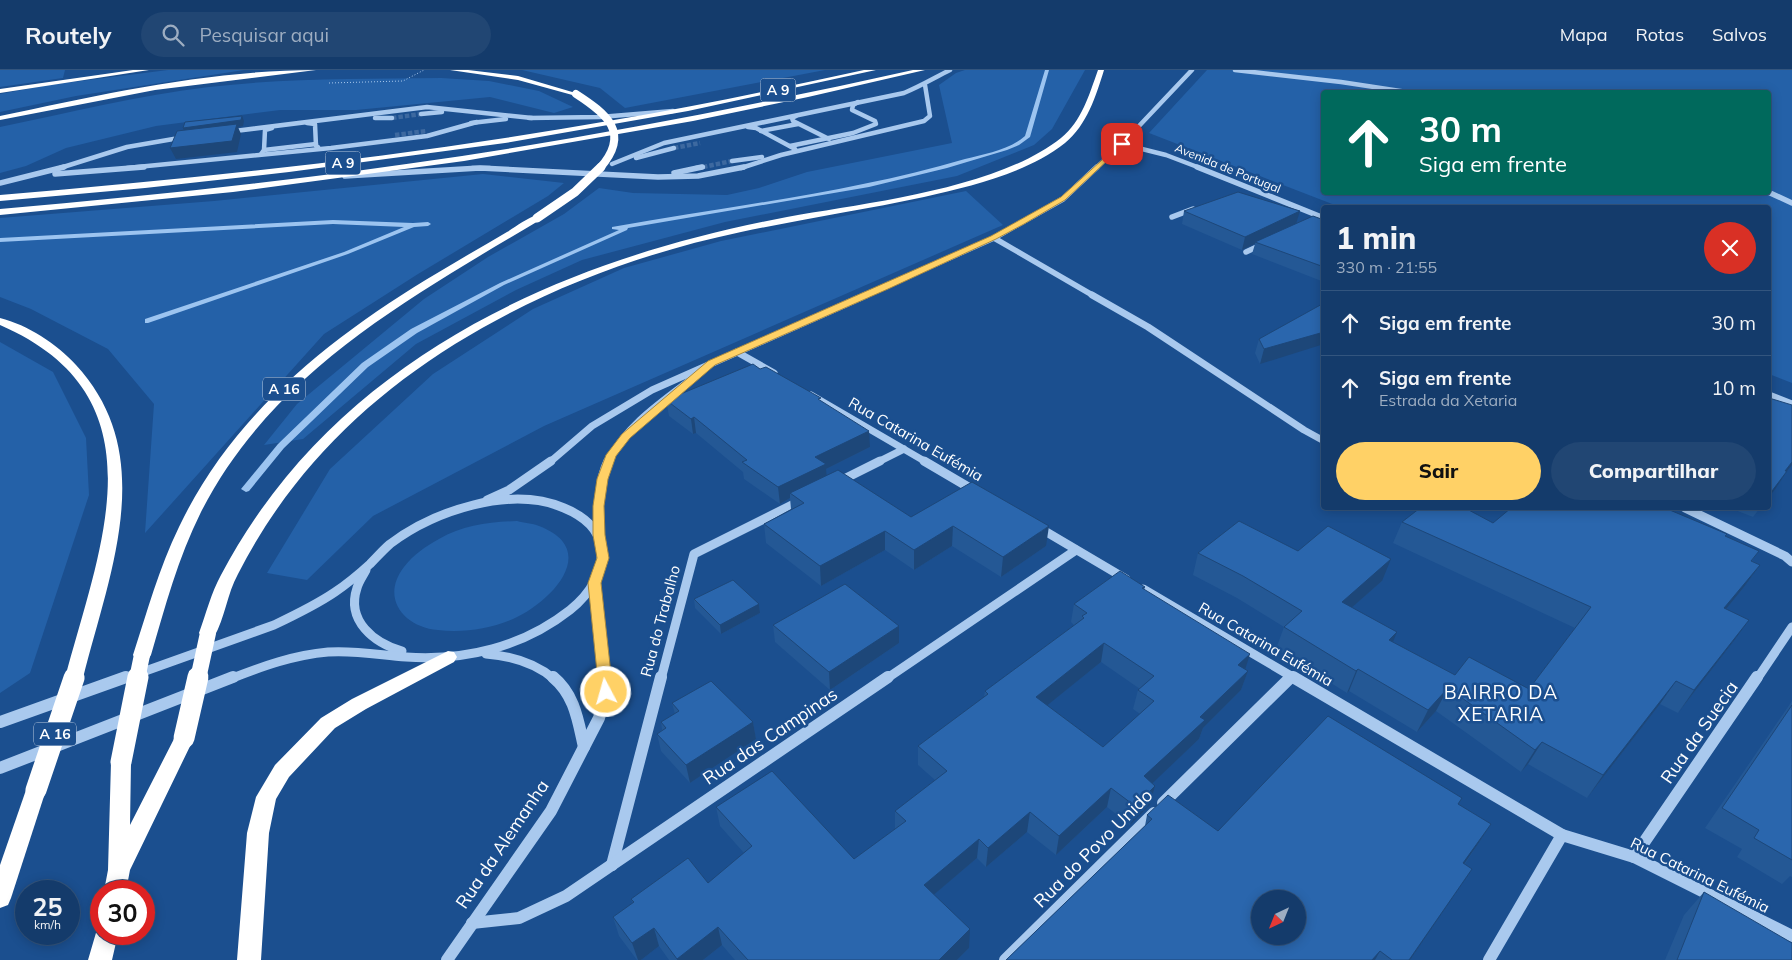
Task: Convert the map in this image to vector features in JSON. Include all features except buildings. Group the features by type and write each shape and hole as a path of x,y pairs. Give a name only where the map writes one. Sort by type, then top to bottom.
{"highway":[{"path":"0,91 146,70"},
{"path":"0,118 158,87 228,77 313,70"},
{"name":"A 16","path":"117,880 121,762 142,656 158,606 194,512 215,474 242,436 272,401 303,372 365,322 537,218 578,190 605,164 612,151 615,134 609,119 600,109 576,94 518,78 453,70"},
{"name":"A 9","path":"0,198 170,183 348,163 578,129 683,110 873,70"},
{"name":"A 9","path":"0,212 172,196 340,176 504,153 646,129 922,70"},
{"path":"117,880 184,738 208,633 228,576 255,529 286,484 353,413 430,353 510,308 583,276 631,258 726,232 944,188 1018,166 1061,142 1081,123 1101,70"},
{"name":"A 16","path":"0,321 35,337 60,355 78,372 93,391 104,415 111,440 116,473 114,506 107,549 74,678 0,898"},
{"path":"248,960 258,834 266,797 282,771 328,723 358,704 448,657"},
{"path":"100,960 103,945"}],"street":[{"path":"612,164 654,145 904,93 925,85 933,78 950,70"},
{"path":"0,722 274,625 307,609 335,592 368,566 389,545 415,527 509,490 543,468 592,426 652,390 994,238 1063,198 1122,144 1192,70"},
{"path":"1234,70 1394,90"},
{"path":"732,161 781,155 924,121 930,116 925,85"},
{"path":"790,146 861,131 876,124 875,121 852,110 854,105 861,101"},
{"path":"217,133 427,107 532,118"},
{"path":"427,130 477,122 532,118 600,117 683,110"},
{"path":"421,114 475,111"},
{"path":"798,115 791,119 828,138 832,142 827,145"},
{"path":"332,120 392,118"},
{"path":"20,179 248,158 331,148 434,135 477,122"},
{"path":"305,123 313,124 315,127 316,144"},
{"path":"762,131 798,124"},
{"path":"248,158 261,154 264,150 267,129 277,126"},
{"path":"265,133 315,127"},
{"path":"741,127 753,127 790,146 798,149 808,149"},
{"path":"704,141 705,137 709,134"},
{"path":"371,143 394,135"},
{"path":"0,183 67,167 127,147 188,137"},
{"path":"264,150 316,144 318,147 331,148"},
{"name":"Avenida de Portugal","path":"1122,144 1166,155 1321,217"},
{"path":"542,171 579,170 612,164 674,148"},
{"path":"340,176 480,168 673,178 711,175 749,166 781,155"},
{"path":"642,177 703,167"},
{"path":"1241,192 1250,188"},
{"path":"1771,193 1792,202"},
{"path":"1172,217 1198,207"},
{"path":"1314,221 1321,219"},
{"path":"994,238 1148,327 1304,430 1321,438"},
{"path":"1246,252 1272,241"},
{"path":"737,352 787,381"},
{"path":"476,654 515,643 549,626 577,605 595,583 603,558 599,535 599,506 602,479 611,455 626,436 711,363"},
{"name":"Rua Catarina Eufémia","path":"804,390 986,497"},
{"path":"1771,396 1792,404"},
{"path":"825,488 904,449"},
{"name":"Rua do Trabalho","path":"612,864 694,554 807,497"},
{"path":"477,504 504,501 529,501 553,504 572,512 588,522 599,535"},
{"path":"1689,510 1785,556 1792,562"},
{"name":"Rua Catarina Eufémia","path":"1027,521 1562,835 1634,857 1792,936"},
{"name":"Rua das Campinas","path":"472,923 519,918 566,896 1076,550"},
{"path":"368,566 356,589 355,613 366,633 389,648 422,656"},
{"name":"Rua da Alemanha","path":"447,960 551,811 599,718 606,692 595,583"},
{"name":"Rua da Suecia","path":"1634,857 1792,627"},
{"path":"0,768 273,662 304,655 333,652 448,657 476,654 502,655 521,659 542,669 559,683 572,701 584,747"},
{"name":"Rua do Povo Unido","path":"1004,960 1292,676"},
{"path":"1489,960 1562,835"}],"path":[{"path":"403,81 424,70"}],"shaded area":[{"path":"0,70 65,70 63,78 0,87"},
{"path":"168,70 244,70 76,96 0,112 0,94 49,85"},
{"path":"522,70 825,70 625,108 600,88"},
{"path":"965,70 1085,70 1052,129 1034,145 957,176 725,222 582,260 516,290 416,344 303,439 264,445 297,404 424,299 488,257 564,214 599,188 633,193 727,195 759,188 807,172 952,143 939,85 956,73"},
{"path":"1207,70 1792,70 1792,383 1771,375 1771,205 1335,205 1149,133"},
{"path":"441,78 489,81 539,91 573,107 554,113 490,97 356,110 280,110 156,126 66,148 26,166 0,173 0,127 130,99 209,87 296,80"},
{"path":"483,174 564,183 548,196 418,274 324,334 145,533 154,404 108,349 31,309 0,297 0,218 214,201"},
{"path":"966,191 1003,225 544,426 373,516 307,580 267,573 330,469 433,374 533,309 624,268 721,241"},
{"path":"0,342 53,372 86,438 89,495 30,673 0,693"},
{"path":"517,521 539,526 557,536 567,548 568,562 564,576 542,601 513,619 485,628 466,630 447,631 426,628 406,617 399,609 395,600 394,590 397,578 404,567 420,551 448,534 467,527 487,523"}],"waterway":[{"path":"614,228 869,185 907,177 1006,149 1018,144 1027,137 1047,70"},
{"path":"0,240 333,222 413,225"},
{"path":"413,225 428,224"},
{"path":"148,321 346,253 413,225"},
{"path":"246,489 281,446 365,365 414,331 502,284 625,229"}],"tunnel":[{"path":"392,118 421,114"},
{"path":"395,135 427,131"},
{"path":"674,148 700,143"},
{"path":"703,167 732,161"}],"district":[{"name":"BAIRRO DA XETARIA","path":"1501,703"}],"route":[{"path":"606,692 595,583 603,558 599,535 599,506 602,479 611,455 626,436 711,363 994,238 1063,198 1122,144"}]}
